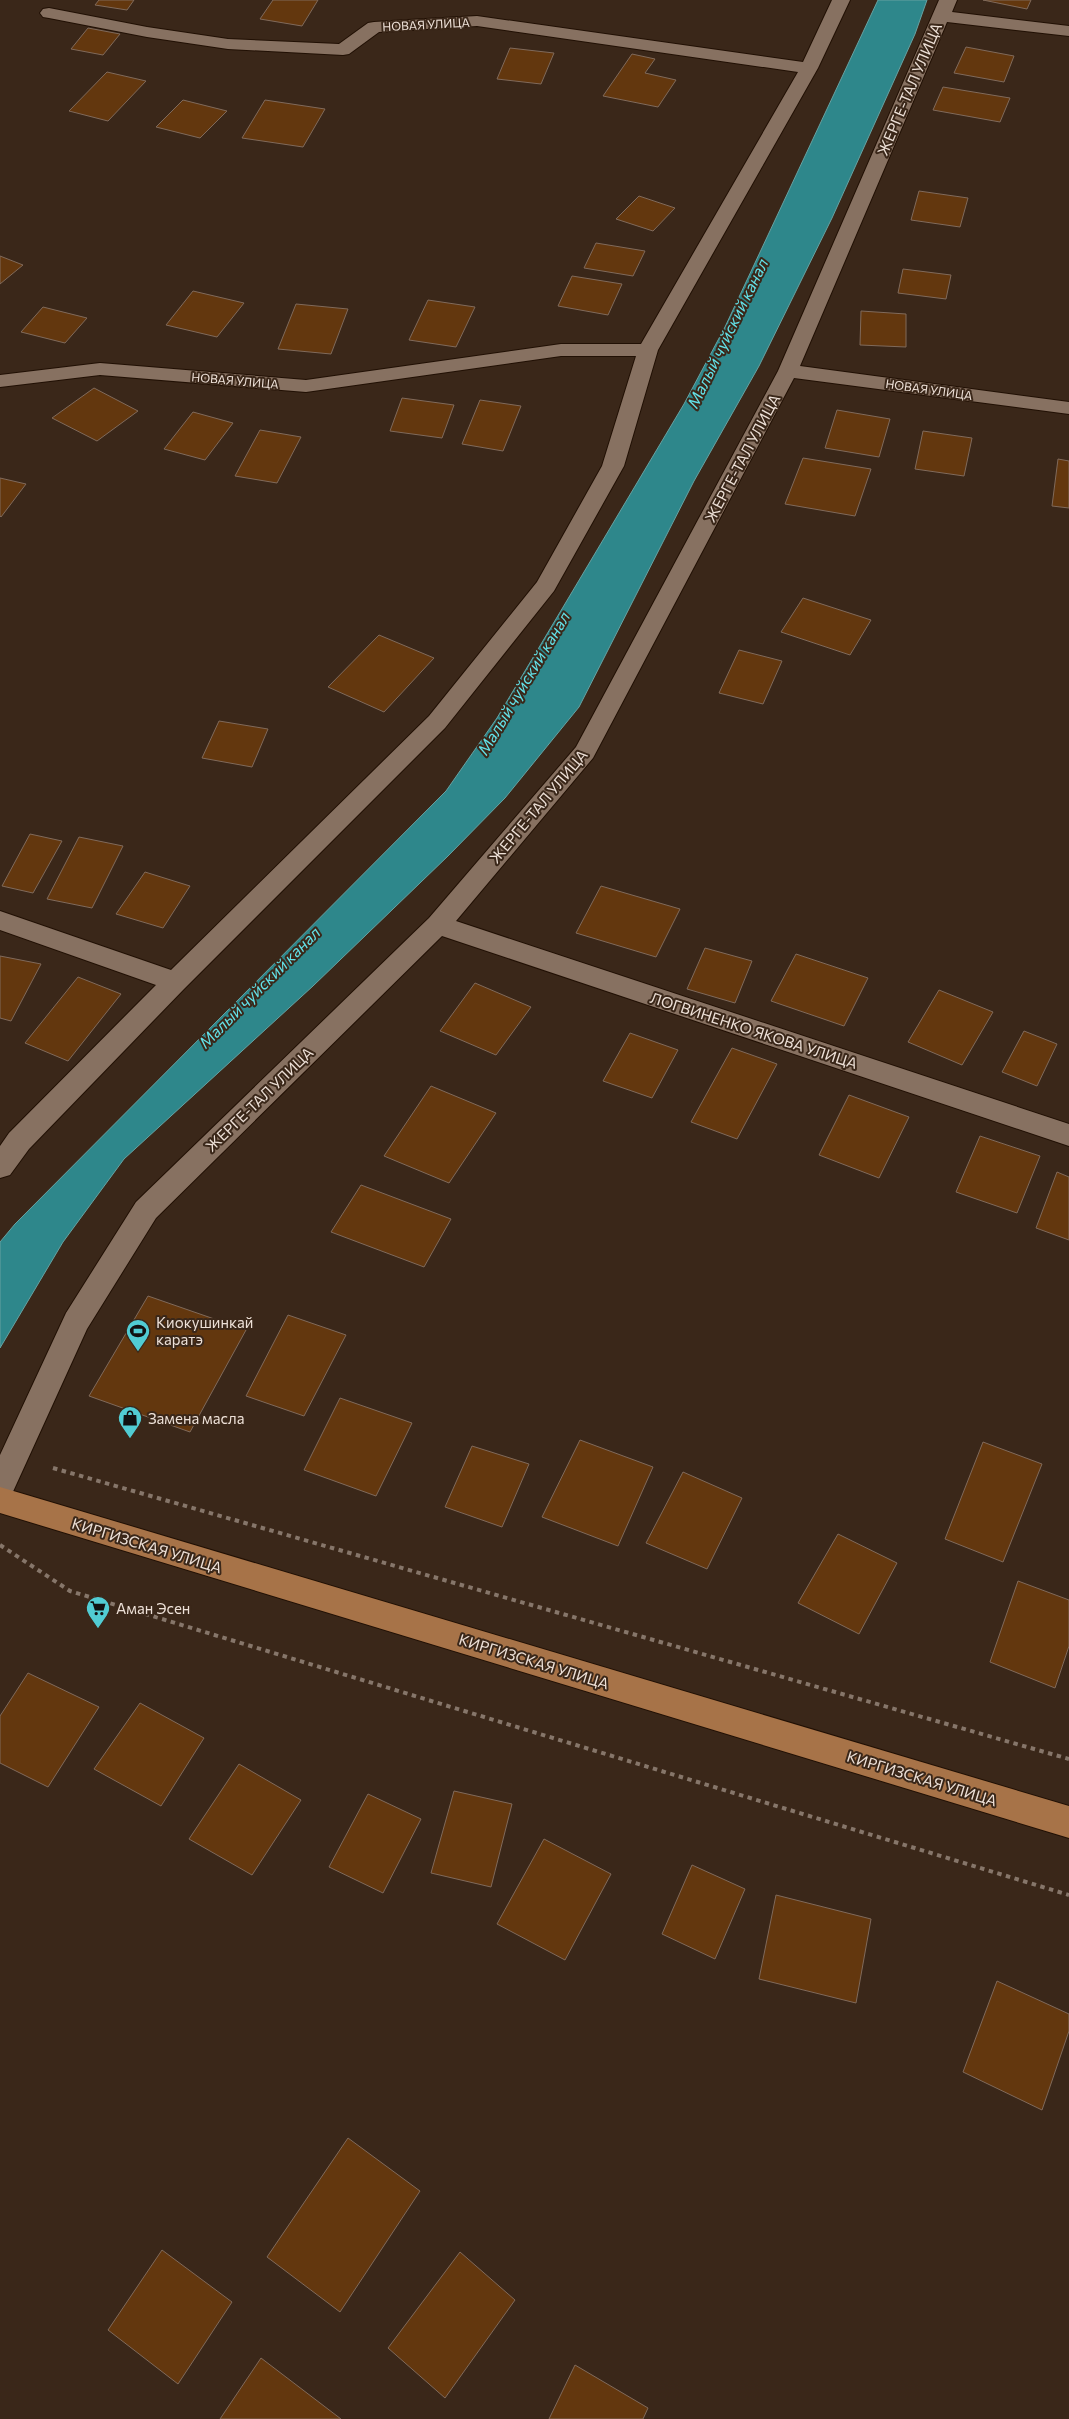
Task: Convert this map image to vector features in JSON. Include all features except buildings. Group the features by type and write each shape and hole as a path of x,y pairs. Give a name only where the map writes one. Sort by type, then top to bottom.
{"main road":[{"name":"КИРГИЗСКАЯ УЛИЦА","path":"0,1500 1069,1822"}],"street":[{"path":"0,1167 19,1141 175,982 437,722 546,586 613,466 648,350 809,68 841,0"},
{"path":"944,8 1069,31"},
{"name":"ЖЕРГЕ-ТАЛ УЛИЦА","path":"0,1487 76,1322 146,1210 438,926 584,752 788,371 944,8"},
{"name":"НОВАЯ УЛИЦА","path":"49,14 147,32 228,44 343,50 374,27 477,21 809,68"},
{"name":"НОВАЯ УЛИЦА","path":"0,380 100,369 306,386 561,350 648,350"},
{"name":"НОВАЯ УЛИЦА","path":"788,371 1069,408"},
{"path":"0,920 175,982"},
{"name":"ЛОГВИНЕНКО ЯКОВА УЛИЦА","path":"438,926 1069,1135"}],"path":[{"path":"14,1457 1069,1759"},
{"path":"0,1545 70,1591 1069,1894"}],"water":[{"name":"Малый чуйский канал","path":"878,0 927,0 915,34 832,218 759,366 694,481 579,707 505,798 448,856 313,986 124,1159 63,1242 0,1348 0,1242 15,1224 446,791 497,718 684,404 725,327"}],"place":[{"name":"Киокушинкай каратэ","path":"138,1352"},
{"name":"Замена масла","path":"130,1439"},
{"name":"Аман Эсен","path":"98,1629"}]}
